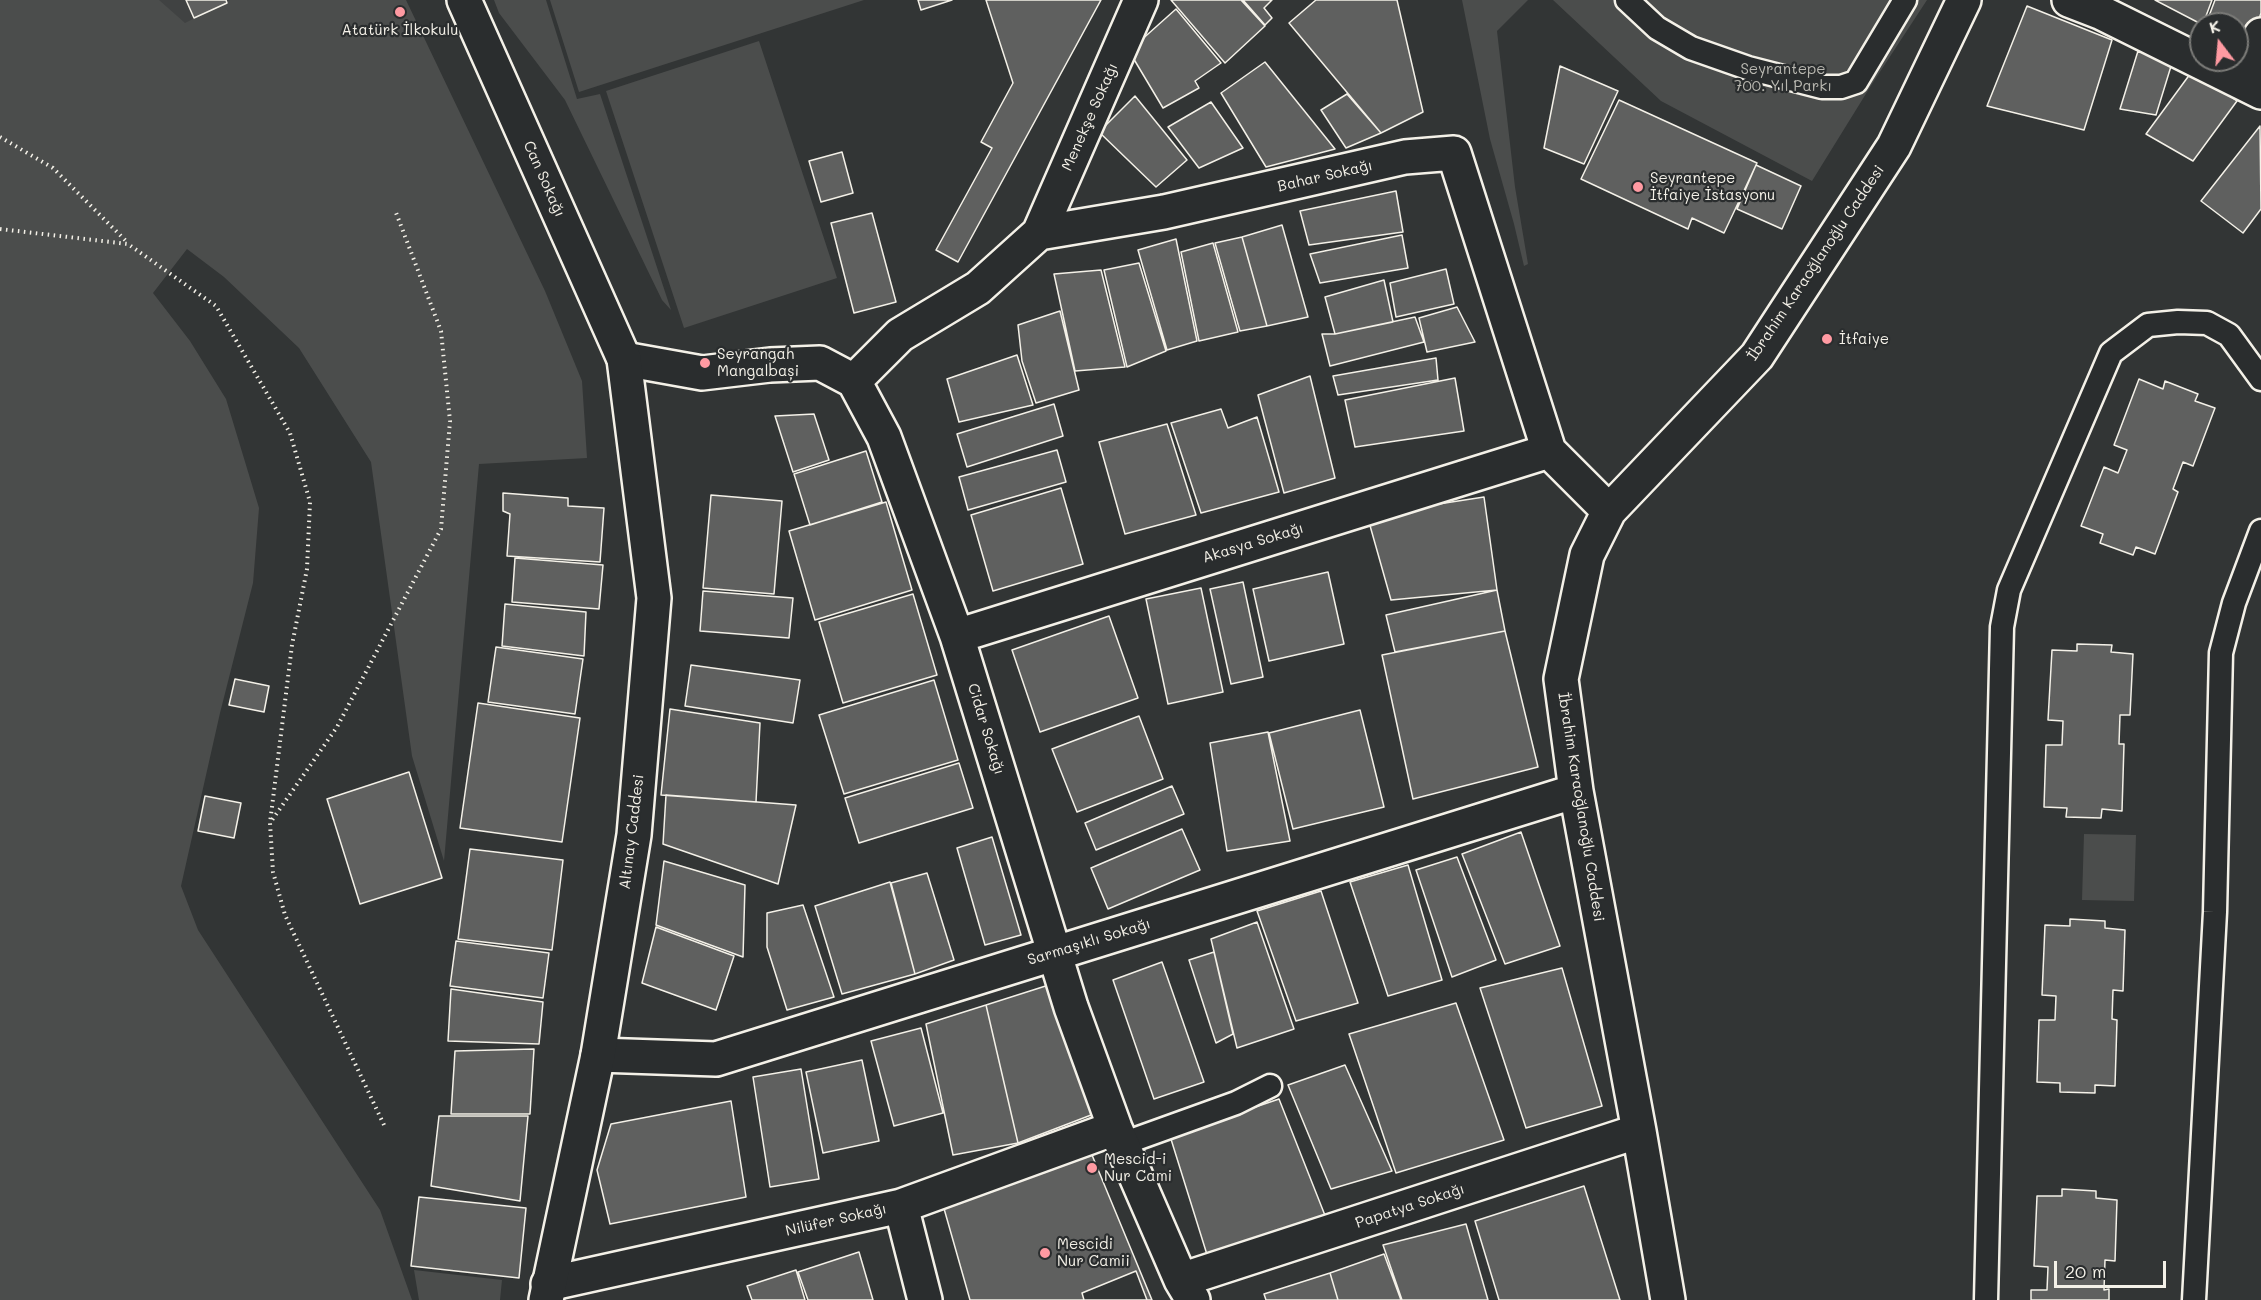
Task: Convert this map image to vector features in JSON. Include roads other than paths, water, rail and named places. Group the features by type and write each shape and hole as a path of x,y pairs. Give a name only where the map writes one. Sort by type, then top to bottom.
{"street":[{"name":"Can Sokağı","path":"464,0 624,359"},
{"name":"Menekşe Sokağı","path":"1039,233 1141,0"},
{"name":"İbrahim Karaoğlanoğlu Caddesi","path":"1668,1300 1576,791 1561,679 1587,555 1609,512 1757,356 1894,146 1964,0"},
{"path":"2068,0 2100,12 2252,87 2261,35"},
{"name":"Bahar Sokağı","path":"1039,233 1164,212 1405,158 1454,153 1549,451 1609,512"},
{"path":"624,359 702,373 770,365 819,363 854,381 900,335 978,288 1039,233"},
{"name":"Altınay Caddesi","path":"547,1292 598,1055 634,835 654,598 624,359"},
{"name":"Cidar Sokağı","path":"854,381 884,437 957,636 1071,1007 1118,1136 1187,1290"},
{"name":"Akasya Sokağı","path":"957,636 1549,451"},
{"name":"Sarmaşıklı Sokağı","path":"598,1055 716,1059 1576,791"},
{"name":"Papatya Sokağı","path":"1187,1290 1639,1131"},
{"name":"Nilüfer Sokağı","path":"547,1292 901,1206 1118,1136"},
{"path":"901,1206 925,1300"}],"lane":[{"path":"1627,0 1657,28 1691,48 1748,68 1822,87 1840,87 1856,82 1905,0"},
{"path":"1986,1300 2002,627 2009,590 2111,353 2148,325 2207,322 2229,335 2261,379"},
{"path":"2194,1300 2215,912 2221,653 2234,603 2261,531"},
{"path":"1118,1136 1236,1103 1270,1086"}],"place":[{"name":"Atatürk İlkokulu","path":"400,12"},
{"name":"Seyrantepe İtfaiye İstasyonu","path":"1638,187"},
{"name":"İtfaiye","path":"1827,339"},
{"name":"Seyrangah Mangalbași","path":"705,363"},
{"name":"Mescid-i Nur Cami","path":"1092,1168"},
{"name":"Mescidi Nur Camii","path":"1045,1253"}],"park label":[{"name":"Seyrantepe 700. Yıl Parkı","path":"1783,78"}]}
